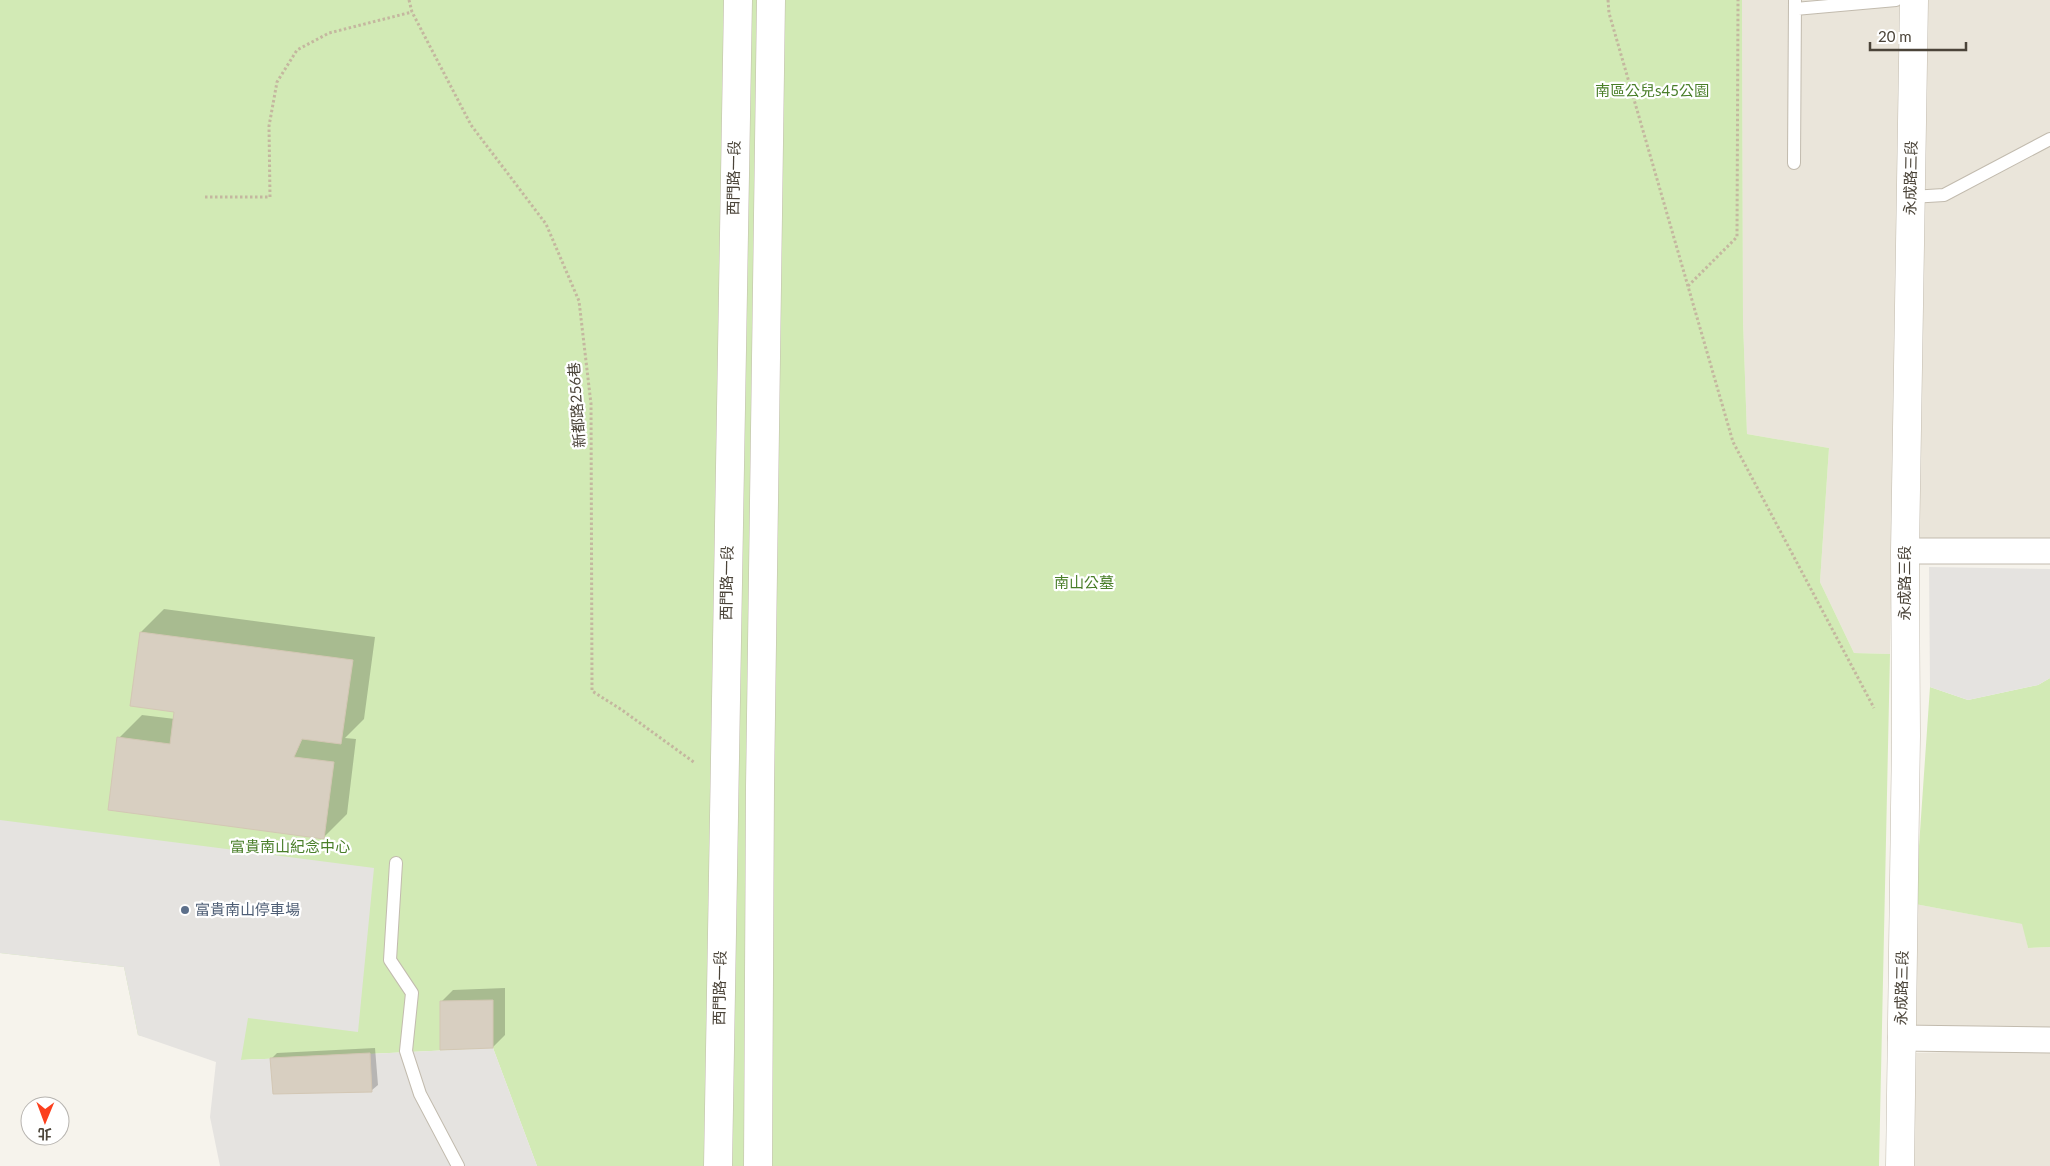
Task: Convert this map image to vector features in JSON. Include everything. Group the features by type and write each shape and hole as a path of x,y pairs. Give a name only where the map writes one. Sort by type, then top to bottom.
{"street":[{"name":"西門路一段","path":"718,1166 738,0"},
{"path":"758,1166 760,786 771,0"},
{"name":"永成路三段","path":"1900,1166 1906,736 1905,551 1914,0"},
{"path":"1905,551 2050,550"},
{"path":"1901,1038 2050,1040"}],"lane":[{"path":"1794,163 1795,4 1896,0"},
{"path":"1911,197 1944,195 2050,139"},
{"path":"396,863 390,960 412,993 406,1051 420,1094 458,1166"}],"path":[{"name":"新都路256巷","path":"409,0 412,12 471,125 546,224 579,302 591,404 592,691 622,710 694,762 723,788"},
{"path":"1608,0 1609,13 1733,442 1885,728 1906,736"},
{"path":"1688,286 1737,237 1738,0"},
{"path":"205,197 270,197 269,126 278,82 297,50 329,33 412,12"}],"shaded area":[{"path":"1742,0 1902,0 1890,654 1854,653 1820,582 1829,448 1747,434 1743,321"},
{"path":"1924,0 2050,0 2050,539 1919,541"},
{"path":"1929,567 2050,569 2050,678 2038,685 1968,700 1930,687"},
{"name":"富貴南山停車場","path":"0,820 374,868 358,1032 248,1018 241,1060 493,1048 537,1166 220,1166 210,1117 216,1062 138,1035 124,967 0,953"},
{"path":"1915,904 2023,924 2028,948 2050,947 2050,1030 1911,1025"},
{"path":"2050,1050 2050,1166 1910,1166 1912,1053"}],"green space":[{"name":"南山公墓","path":"0,0 1742,0 1743,321 1747,434 1829,448 1820,582 1854,653 1890,654 1879,1166 537,1166 493,1048 241,1060 138,1035 124,967 0,953"},
{"path":"2050,678 2050,947 2028,948 2022,924 1915,904 1930,687 1968,700 2038,685"}],"building":[{"path":"140,632 353,660 341,744 302,739 294,757 334,762 324,839 108,810 117,737 170,744 174,712 130,706"},
{"path":"493,1000 493,1048 440,1050 440,1001"},
{"path":"370,1053 372,1092 273,1094 270,1058"}],"place":[{"name":"富貴南山停車場","path":"185,910"}],"park label":[{"name":"南區公兒s45公園","path":"1652,91"},
{"name":"富貴南山紀念中心","path":"290,847"}]}
